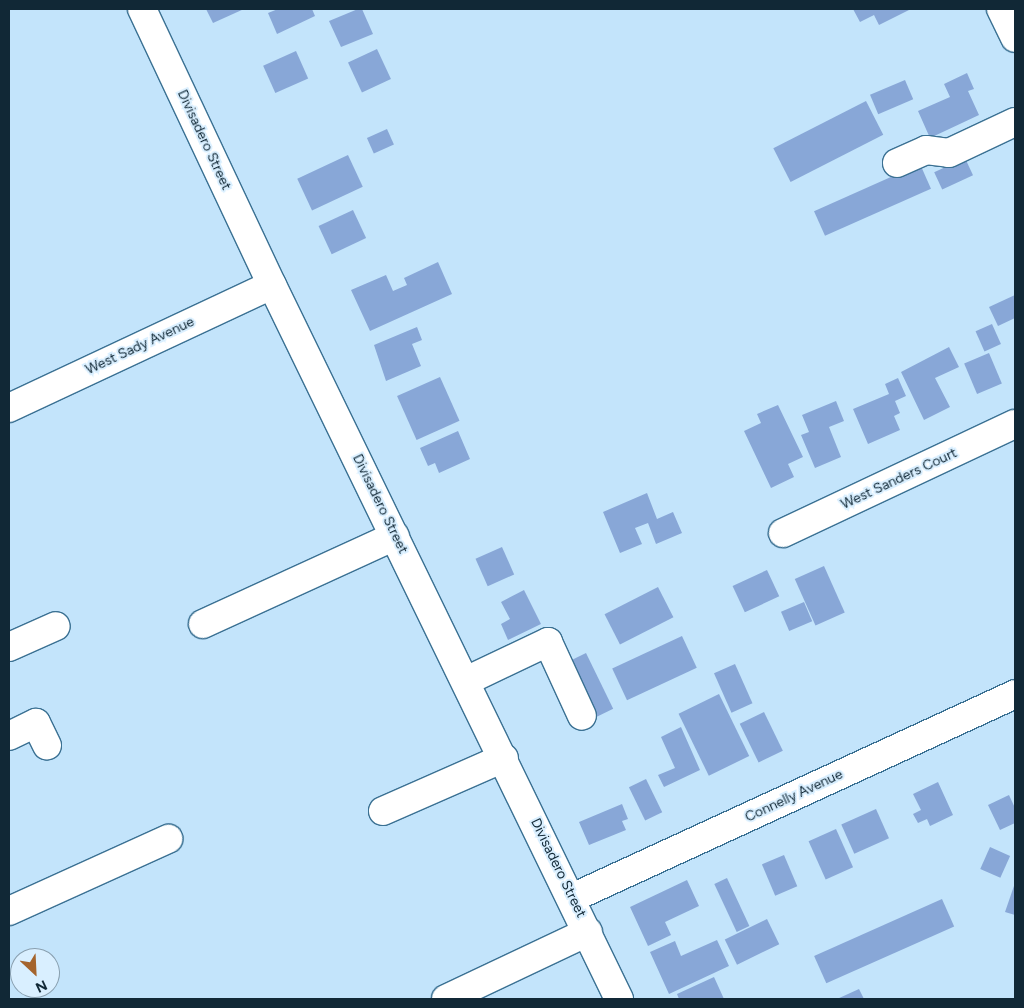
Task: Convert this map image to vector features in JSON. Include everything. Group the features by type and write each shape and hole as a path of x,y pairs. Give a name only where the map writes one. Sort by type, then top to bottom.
{"street":[{"name":"Divisadero Street","path":"142,9 272,285 504,758 619,999"},
{"path":"1001,9 1015,38"},
{"path":"897,163 926,150 949,153 1015,122"},
{"name":"West Sady Avenue","path":"12,398 272,285"},
{"name":"West Sanders Court","path":"783,533 1015,424"},
{"path":"203,624 395,536"},
{"path":"9,647 56,626"},
{"path":"466,681 548,642 582,716"},
{"name":"Connelly Avenue","path":"572,898 1015,694"},
{"path":"9,736 36,723 47,746"},
{"path":"383,810 504,758"},
{"path":"9,911 168,839"},
{"path":"446,999 588,932"}],"building":[{"path":"206,9 244,9 213,23"},
{"path":"278,9 312,9 315,16 277,34 268,13"},
{"path":"362,9 373,34 341,47 329,21"},
{"path":"853,9 911,9 879,25 874,15 860,22"},
{"path":"377,49 391,79 362,92 348,63"},
{"path":"296,51 308,78 275,93 263,66"},
{"path":"967,73 974,89 968,91 979,115 930,138 918,111 950,97 944,84"},
{"path":"905,80 913,99 878,114 870,95"},
{"path":"866,101 883,135 791,182 773,148"},
{"path":"387,129 394,145 374,153 367,138"},
{"path":"348,155 363,187 312,210 297,179"},
{"path":"965,158 973,175 942,190 934,172"},
{"path":"920,164 931,189 825,236 814,211"},
{"path":"353,210 366,238 332,254 319,226"},
{"path":"438,262 452,294 370,331 351,290 386,275 393,291 407,285 404,278"},
{"path":"1015,295 1015,318 998,326 989,307"},
{"path":"992,324 1001,344 985,351 976,331"},
{"path":"417,327 422,340 412,344 421,366 386,381 374,345"},
{"path":"949,347 959,367 935,378 950,407 924,420 901,372"},
{"path":"989,353 1002,383 977,394 964,364"},
{"path":"440,377 460,421 417,440 397,396"},
{"path":"898,378 906,396 895,401 900,413 894,416 900,430 868,444 853,409 889,394 885,384"},
{"path":"836,401 844,421 829,427 841,457 815,468 801,435 809,432 802,415"},
{"path":"778,405 803,457 788,464 794,477 771,488 744,431 761,423 757,414"},
{"path":"458,431 470,459 439,473 435,463 428,466 420,448"},
{"path":"647,493 657,519 673,512 682,533 656,544 648,523 635,528 642,544 620,553 603,512"},
{"path":"502,547 514,574 488,586 476,559"},
{"path":"824,566 845,613 816,626 795,579"},
{"path":"767,570 779,596 745,612 733,586"},
{"path":"658,587 673,617 620,645 605,614"},
{"path":"524,590 541,624 508,640 501,624 510,619 501,602"},
{"path":"804,602 812,621 789,631 781,612"},
{"path":"682,636 697,668 627,700 612,669"},
{"path":"586,653 613,709 594,718 567,662"},
{"path":"735,664 752,703 731,713 714,673"},
{"path":"719,694 749,756 709,776 679,714"},
{"path":"764,712 783,751 759,762 740,724"},
{"path":"681,727 700,770 664,787 658,775 675,768 661,737"},
{"path":"646,779 662,812 645,821 629,787"},
{"path":"938,782 953,815 930,826 927,819 918,823 913,814 921,810 913,794"},
{"path":"1009,795 1015,808 1015,823 1000,830 988,805"},
{"path":"622,804 628,819 622,821 626,830 589,845 579,822"},
{"path":"876,809 889,838 854,854 841,824"},
{"path":"836,829 853,867 826,880 809,841"},
{"path":"990,847 1010,856 1000,878 980,869"},
{"path":"784,855 797,886 775,896 762,864"},
{"path":"727,878 749,926 737,932 714,884"},
{"path":"687,880 699,906 665,922 671,935 648,946 630,907"},
{"path":"1015,883 1015,915 1005,912"},
{"path":"942,899 954,926 826,983 814,956"},
{"path":"767,919 779,944 737,965 725,940"},
{"path":"717,940 729,966 669,994 650,952 675,941 681,956"},
{"path":"714,977 724,999 679,999 677,994"},
{"path":"859,989 864,999 837,999"}]}
